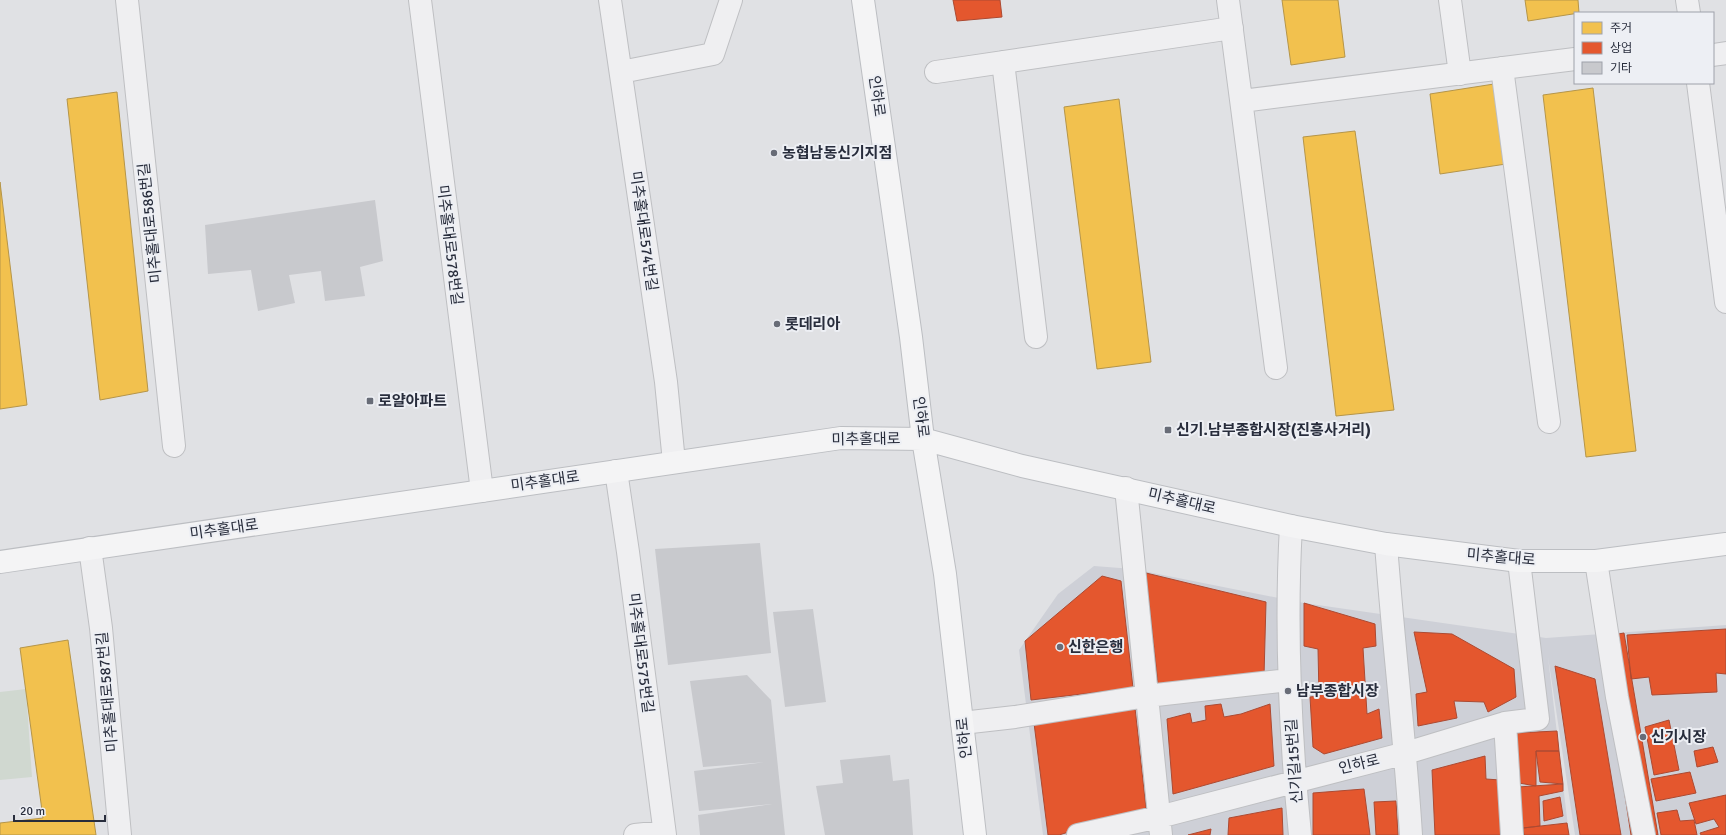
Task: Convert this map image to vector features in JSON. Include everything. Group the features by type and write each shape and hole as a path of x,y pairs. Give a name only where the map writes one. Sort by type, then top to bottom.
{"main road":[{"name":"인하로","path":"863,0 911,337 923,439 946,574 975,835"},
{"name":"미추홀대로","path":"0,562 841,438 923,439 1022,466 1291,526 1386,544 1519,561 1596,561 1726,544"}],"street":[{"name":"미추홀대로586번길","path":"127,0 174,446"},
{"name":"미추홀대로578번길","path":"420,0 482,491"},
{"name":"미추홀대로574번길","path":"610,0 666,382 674,462"},
{"path":"620,72 713,54 731,0"},
{"path":"1228,0 1276,368"},
{"path":"1450,0 1460,74"},
{"path":"1687,0 1689,12"},
{"path":"936,72 1232,28"},
{"path":"1714,55 1726,53"},
{"path":"1242,101 1574,59"},
{"path":"1003,62 1036,337"},
{"path":"1502,68 1549,422"},
{"path":"1698,84 1726,302"},
{"name":"미추홀대로575번길","path":"616,471 664,833"},
{"path":"1126,488 1160,826"},
{"name":"신기길15번길","path":"1291,526 1287,591 1289,680 1300,835"},
{"path":"1386,544 1391,610 1406,752 1411,835"},
{"name":"미추홀대로587번길","path":"90,548 101,628 120,835"},
{"name":"인하로","path":"1078,835 1160,826 1295,780 1406,752 1505,723 1538,719 1519,561"},
{"path":"1596,561 1604,620 1644,835"},
{"path":"962,723 1015,717 1147,696 1289,680"},
{"path":"1505,723 1512,835"},
{"path":"635,835 664,833"}],"shaded area":[{"name":"남부종합시장","path":"1094,566 1133,569 1304,603 1546,638 1726,625 1726,835 1575,835 1548,657 1569,835 1043,835 1019,650 1058,594"},
{"path":"26,689 32,777 0,780 0,692"}],"building: 주거":[{"path":"1282,0 1338,0 1345,57 1291,65"},
{"path":"1525,0 1578,0 1579,12 1528,21"},
{"path":"1494,84 1506,164 1440,174 1430,94"},
{"path":"1593,88 1636,451 1586,457 1543,95"},
{"path":"117,92 148,391 100,400 67,99"},
{"path":"1119,99 1151,362 1097,369 1064,107"},
{"path":"1355,131 1394,410 1336,416 1303,137"},
{"path":"0,182 27,405 0,409"},
{"path":"68,640 96,835 0,835 0,823 43,818 20,648"}],"building: 상업":[{"path":"953,0 1000,0 1002,17 957,21"},
{"path":"1146,573 1266,602 1264,676 1158,684"},
{"path":"1102,576 1121,581 1133,688 1031,700 1025,641"},
{"path":"1304,603 1375,624 1376,646 1363,648 1367,714 1379,709 1382,738 1324,754 1313,747 1310,697 1319,696 1318,649 1304,646"},
{"path":"1726,629 1726,674 1716,673 1717,692 1652,695 1649,677 1631,679 1627,635"},
{"path":"1414,632 1452,634 1514,669 1516,697 1488,712 1484,702 1454,701 1457,718 1418,726 1416,694 1427,692"},
{"path":"1624,633 1658,835 1631,835 1601,637"},
{"path":"1555,666 1595,679 1621,835 1580,835"},
{"path":"1221,704 1224,717 1241,714 1270,704 1274,766 1173,794 1167,719 1190,713 1192,723 1206,720 1205,706"},
{"path":"1135,708 1146,808 1059,835 1048,835 1034,723"},
{"path":"1669,720 1679,770 1654,775 1645,727"},
{"path":"1557,731 1559,751 1536,751 1536,786 1519,783 1516,733"},
{"path":"1713,747 1718,762 1697,767 1694,751"},
{"path":"1536,751 1559,751 1563,784 1540,782"},
{"path":"1485,756 1486,779 1500,780 1503,835 1435,835 1432,770"},
{"path":"1690,772 1696,793 1656,801 1651,779"},
{"path":"1563,784 1563,791 1539,796 1540,826 1523,828 1518,787"},
{"path":"1364,789 1370,835 1313,835 1313,793"},
{"path":"1726,795 1726,835 1701,835 1700,833 1719,827 1714,819 1696,824 1689,803"},
{"path":"1560,797 1563,816 1544,821 1543,801"},
{"path":"1396,801 1398,835 1376,835 1374,802"},
{"path":"1282,808 1283,835 1228,835 1229,818"},
{"path":"1677,810 1680,821 1694,820 1697,835 1661,835 1657,813"},
{"path":"1567,823 1569,835 1524,835 1523,828"},
{"path":"1211,829 1210,835 1188,835"}],"building: 기타":[{"path":"375,200 383,261 360,267 365,296 325,301 321,271 289,275 295,303 258,311 251,270 208,274 205,225"},
{"path":"760,543 771,653 668,665 655,549"},
{"path":"813,609 826,702 785,707 773,612"},
{"path":"747,675 771,700 785,835 700,835 698,815 772,804 699,811 694,771 767,762 703,767 690,681"},
{"path":"890,755 893,781 909,779 913,835 825,835 816,786 843,783 840,760"}],"place":[{"name":"농협남동신기지점","path":"774,153"},
{"name":"롯데리아","path":"777,324"},
{"name":"로얄아파트","path":"370,401"},
{"name":"신기.남부종합시장(진흥사거리)","path":"1168,430"},
{"name":"신한은행","path":"1060,647"},
{"name":"남부종합시장","path":"1288,691"},
{"name":"신기시장","path":"1643,737"}]}
